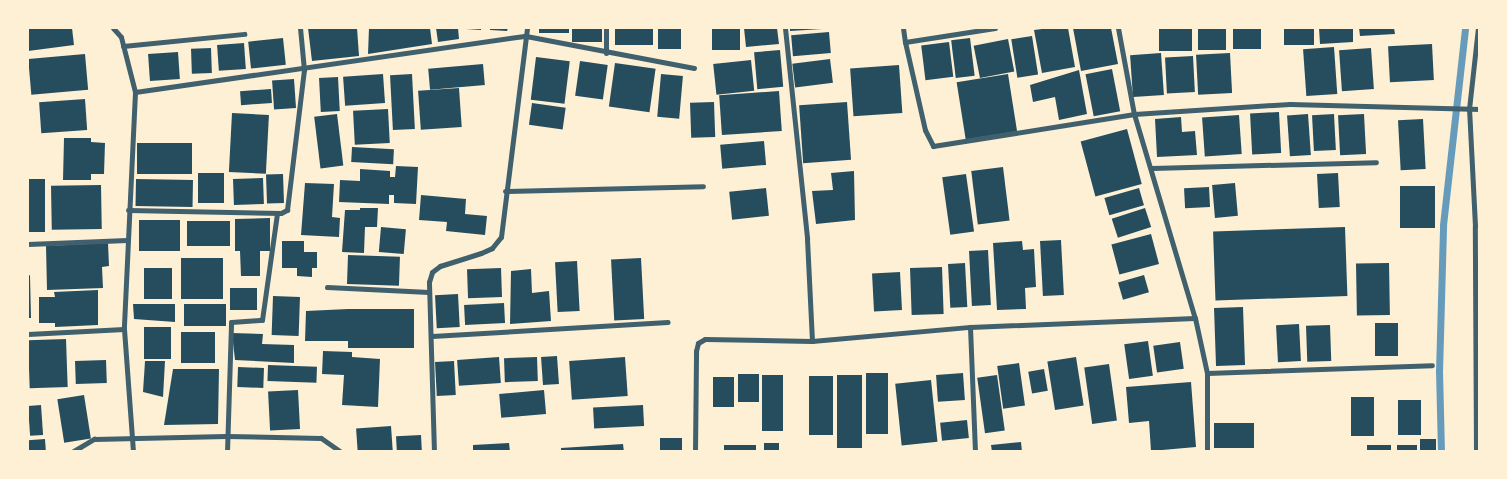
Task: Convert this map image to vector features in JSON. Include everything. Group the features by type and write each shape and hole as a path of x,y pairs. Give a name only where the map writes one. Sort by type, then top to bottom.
{"street":[{"path":"113,28 123,46 135,92 128,210 124,329 133,452"},
{"path":"128,210 276,213 287,210 304,70 300,28"},
{"path":"434,452 432,336 429,292 432,272 440,266 492,248 501,237 505,191 527,28"},
{"path":"606,28 606,53"},
{"path":"785,28 807,239 812,341"},
{"path":"903,28 925,130 933,146 1134,114 1290,104 1480,109"},
{"path":"905,42 995,28"},
{"path":"1118,28 1134,114 1152,168 1195,318 1207,373 1207,452"},
{"path":"1476,452 1478,382 1477,226 1469,109 1478,28"},
{"path":"123,46 244,34"},
{"path":"135,92 304,70 526,36 606,53 694,68"},
{"path":"1152,168 1376,162"},
{"path":"505,191 703,186"},
{"path":"227,452 231,322 262,320 276,213"},
{"path":"28,244 127,240"},
{"path":"327,288 429,292"},
{"path":"695,452 698,343 705,339 812,341 970,327 1195,318"},
{"path":"432,336 668,322"},
{"path":"970,327 975,452"},
{"path":"28,334 124,329"},
{"path":"1207,373 1432,365"},
{"path":"72,452 94,440 132,437 226,436 321,438 341,452"}],"building":[{"path":"28,28 72,28 74,45 28,51"},
{"path":"308,28 357,28 359,56 312,61"},
{"path":"369,28 430,28 432,44 368,54"},
{"path":"436,28 458,28 459,39 438,42"},
{"path":"481,28 481,30 466,29"},
{"path":"490,28 508,28 507,31 490,30"},
{"path":"539,28 569,28 569,33 539,33"},
{"path":"572,28 602,28 602,42 572,42"},
{"path":"615,28 653,28 653,45 615,45"},
{"path":"658,28 681,28 681,49 658,49"},
{"path":"712,28 740,28 740,50 712,50"},
{"path":"744,28 777,28 779,44 746,47"},
{"path":"790,28 822,28 822,29 790,31"},
{"path":"1068,28 1075,67 1042,73 1034,30"},
{"path":"1073,28 1111,28 1118,64 1081,71"},
{"path":"1159,28 1192,28 1192,51 1159,51"},
{"path":"1198,28 1226,28 1226,50 1198,50"},
{"path":"1233,28 1261,28 1261,49 1233,49"},
{"path":"1284,28 1314,28 1314,45 1284,45"},
{"path":"1319,28 1353,28 1353,42 1320,44"},
{"path":"1359,28 1394,28 1395,34 1360,36"},
{"path":"829,32 831,53 793,56 791,35"},
{"path":"1032,36 1038,75 1017,78 1011,39"},
{"path":"283,38 286,65 251,69 248,42"},
{"path":"970,38 975,76 956,78 951,40"},
{"path":"1008,39 1014,71 980,78 974,46"},
{"path":"949,42 953,77 925,80 921,45"},
{"path":"244,43 246,69 219,71 217,45"},
{"path":"1432,44 1434,80 1390,82 1388,46"},
{"path":"1334,47 1337,94 1306,96 1303,49"},
{"path":"211,48 212,73 192,74 191,49"},
{"path":"1371,48 1374,89 1342,91 1339,50"},
{"path":"780,50 783,87 757,89 754,52"},
{"path":"178,52 180,79 150,81 148,54"},
{"path":"1161,53 1164,95 1133,97 1130,55"},
{"path":"1230,53 1232,93 1198,95 1196,55"},
{"path":"85,54 88,90 31,95 28,59"},
{"path":"1193,56 1195,92 1167,93 1165,57"},
{"path":"536,57 570,61 565,104 531,100"},
{"path":"830,59 833,83 795,87 792,64"},
{"path":"751,60 754,91 716,95 713,64"},
{"path":"580,61 608,65 603,100 575,96"},
{"path":"615,63 656,69 649,112 609,107"},
{"path":"483,64 485,85 430,90 428,69"},
{"path":"899,65 902,113 853,116 850,68"},
{"path":"1112,69 1120,111 1094,116 1085,74"},
{"path":"1079,70 1087,114 1059,120 1055,97 1033,102 1030,85"},
{"path":"383,74 385,103 345,106 343,77"},
{"path":"412,74 415,129 393,130 390,75"},
{"path":"661,74 683,76 679,119 657,117"},
{"path":"1008,74 1017,131 966,139 957,82"},
{"path":"338,77 340,111 321,112 319,78"},
{"path":"294,79 296,108 274,109 272,81"},
{"path":"459,88 462,127 421,130 418,91"},
{"path":"271,89 272,103 241,105 240,91"},
{"path":"779,91 782,131 722,135 719,95"},
{"path":"85,99 87,130 41,133 39,102"},
{"path":"714,102 715,137 691,138 690,103"},
{"path":"847,102 851,160 803,163 799,105"},
{"path":"532,103 566,108 563,130 529,125"},
{"path":"388,109 390,143 355,145 353,111"},
{"path":"1279,112 1281,153 1252,154 1250,114"},
{"path":"232,113 269,115 266,174 229,172"},
{"path":"337,114 343,166 321,168 314,117"},
{"path":"1308,114 1311,155 1290,156 1287,115"},
{"path":"1334,114 1336,150 1314,151 1312,115"},
{"path":"1364,114 1366,154 1340,155 1338,115"},
{"path":"1239,115 1242,154 1205,156 1202,118"},
{"path":"1181,117 1182,132 1195,131 1197,155 1157,157 1155,119"},
{"path":"1423,119 1426,169 1401,170 1398,120"},
{"path":"1127,129 1142,184 1095,196 1081,141"},
{"path":"64,138 91,138 91,142 105,143 104,174 91,174 91,180 63,180"},
{"path":"764,141 766,165 722,169 720,145"},
{"path":"137,143 192,143 192,174 137,174"},
{"path":"352,147 394,149 393,164 351,162"},
{"path":"396,166 418,167 416,204 394,203 394,195 389,195 389,204 339,202 340,180 360,181 360,169 390,171 390,177 395,177"},
{"path":"1003,167 1010,221 978,224 971,171"},
{"path":"854,171 855,220 816,224 812,191 833,190 831,173"},
{"path":"198,173 224,173 224,203 198,203"},
{"path":"1338,173 1340,207 1319,208 1317,174"},
{"path":"283,174 284,203 267,204 266,175"},
{"path":"966,174 974,231 950,235 942,177"},
{"path":"263,178 264,204 234,205 233,179"},
{"path":"28,179 45,179 45,232 28,232"},
{"path":"136,179 193,180 193,207 136,206"},
{"path":"305,183 334,184 332,217 340,218 339,237 301,235"},
{"path":"1235,183 1238,216 1215,218 1212,185"},
{"path":"101,185 102,229 52,230 51,186"},
{"path":"1400,186 1435,186 1435,228 1400,228"},
{"path":"1209,187 1210,207 1185,208 1184,188"},
{"path":"766,188 769,216 732,220 729,192"},
{"path":"1139,188 1144,205 1109,215 1104,198"},
{"path":"421,195 466,199 465,214 487,216 485,235 446,231 447,222 419,220"},
{"path":"360,208 378,208 377,227 365,227 364,253 342,252 345,210 360,210"},
{"path":"1145,208 1151,227 1118,238 1112,219"},
{"path":"270,218 270,251 260,251 260,276 241,276 240,251 235,251 235,219"},
{"path":"139,220 180,220 180,251 139,251"},
{"path":"187,221 230,221 230,246 187,246"},
{"path":"381,227 406,229 404,254 379,252"},
{"path":"1345,227 1347,296 1215,301 1213,232"},
{"path":"1151,234 1159,264 1119,275 1111,245"},
{"path":"1061,240 1064,295 1043,296 1040,241"},
{"path":"282,241 304,241 304,252 317,252 317,268 312,268 312,277 297,276 297,268 282,268"},
{"path":"1022,241 1023,250 1034,249 1036,287 1025,288 1026,309 997,310 993,243"},
{"path":"108,243 109,266 102,267 103,288 47,290 46,246"},
{"path":"988,250 991,305 972,306 969,251"},
{"path":"348,255 400,257 399,286 347,284"},
{"path":"181,258 223,258 223,299 181,299"},
{"path":"641,258 644,319 614,320 611,260"},
{"path":"577,261 580,311 558,312 555,262"},
{"path":"965,263 967,307 950,308 948,264"},
{"path":"1389,263 1390,315 1357,316 1356,264"},
{"path":"942,267 944,314 912,315 910,268"},
{"path":"144,268 172,268 172,299 144,299"},
{"path":"501,268 502,297 468,298 467,269"},
{"path":"531,269 532,293 549,291 551,321 510,324 511,271"},
{"path":"900,272 902,310 874,311 872,273"},
{"path":"30,275 31,318 28,318 28,276"},
{"path":"1144,275 1149,292 1123,300 1118,282"},
{"path":"230,288 257,288 257,310 230,310"},
{"path":"98,290 98,325 55,327 55,323 39,323 39,297 55,297 54,292"},
{"path":"458,294 460,327 437,328 435,295"},
{"path":"273,296 300,297 299,336 272,335"},
{"path":"504,303 505,323 465,325 464,305"},
{"path":"133,304 175,304 175,322 134,319"},
{"path":"184,304 226,304 226,326 184,326"},
{"path":"1243,307 1245,365 1216,366 1214,308"},
{"path":"414,309 414,348 348,348 348,341 305,341 306,311"},
{"path":"1375,323 1398,323 1398,356 1375,356"},
{"path":"1299,324 1301,361 1278,362 1276,325"},
{"path":"1330,325 1331,361 1307,362 1306,326"},
{"path":"144,327 171,327 171,359 144,359"},
{"path":"181,332 215,332 215,363 181,363"},
{"path":"232,333 263,334 262,344 294,345 294,363 235,360"},
{"path":"66,339 68,387 30,388 28,340"},
{"path":"1148,341 1153,376 1129,379 1124,344"},
{"path":"1180,342 1184,369 1157,372 1153,346"},
{"path":"323,351 352,352 352,357 380,359 378,407 342,405 344,375 322,374"},
{"path":"557,356 559,384 543,385 541,357"},
{"path":"499,357 501,383 459,386 457,360"},
{"path":"537,357 538,381 505,382 504,358"},
{"path":"625,357 628,396 572,400 569,361"},
{"path":"1076,357 1084,405 1055,410 1047,362"},
{"path":"106,360 107,383 76,384 75,361"},
{"path":"145,361 165,361 163,397 143,392"},
{"path":"454,361 456,395 437,396 435,362"},
{"path":"1019,363 1025,406 1003,409 997,366"},
{"path":"1109,364 1117,420 1092,424 1084,367"},
{"path":"268,365 317,367 316,383 267,381"},
{"path":"238,367 264,368 263,388 237,387"},
{"path":"173,369 219,369 218,424 164,425"},
{"path":"1044,369 1048,391 1032,393 1028,372"},
{"path":"866,373 888,373 888,434 866,434"},
{"path":"963,373 965,400 938,402 936,375"},
{"path":"738,374 759,374 759,402 738,402"},
{"path":"762,375 783,375 783,431 762,431"},
{"path":"837,375 862,375 862,448 837,448"},
{"path":"997,375 1005,430 985,433 977,378"},
{"path":"809,376 833,376 833,435 809,435"},
{"path":"713,377 734,377 734,407 713,407"},
{"path":"931,380 937,442 902,445 895,384"},
{"path":"1191,382 1196,447 1151,451 1149,421 1129,423 1126,387"},
{"path":"298,390 300,429 270,431 268,392"},
{"path":"544,390 546,414 501,418 499,394"},
{"path":"84,395 91,438 64,443 57,399"},
{"path":"1351,397 1374,397 1374,436 1351,436"},
{"path":"1398,400 1421,400 1421,435 1398,435"},
{"path":"41,405 43,435 30,436 28,406"},
{"path":"643,405 644,426 594,429 593,408"},
{"path":"967,420 969,438 942,441 940,423"},
{"path":"1214,423 1254,423 1254,448 1214,448"},
{"path":"391,426 393,452 358,452 356,428"},
{"path":"421,435 422,452 397,452 396,436"},
{"path":"660,438 682,438 682,452 660,452"},
{"path":"45,439 46,452 29,452 28,440"},
{"path":"1420,439 1436,439 1436,452 1420,452"},
{"path":"1021,442 1022,452 992,452 991,445"},
{"path":"509,443 510,452 473,452 473,445"},
{"path":"764,443 779,443 779,452 764,452"},
{"path":"623,444 624,452 561,452 561,448"},
{"path":"724,445 756,445 756,452 724,452"},
{"path":"1367,445 1391,445 1391,452 1367,452"},
{"path":"1397,445 1417,445 1417,452 1397,452"}],"waterway":[{"path":"1441,452 1439,372 1443,225 1465,28"}]}
